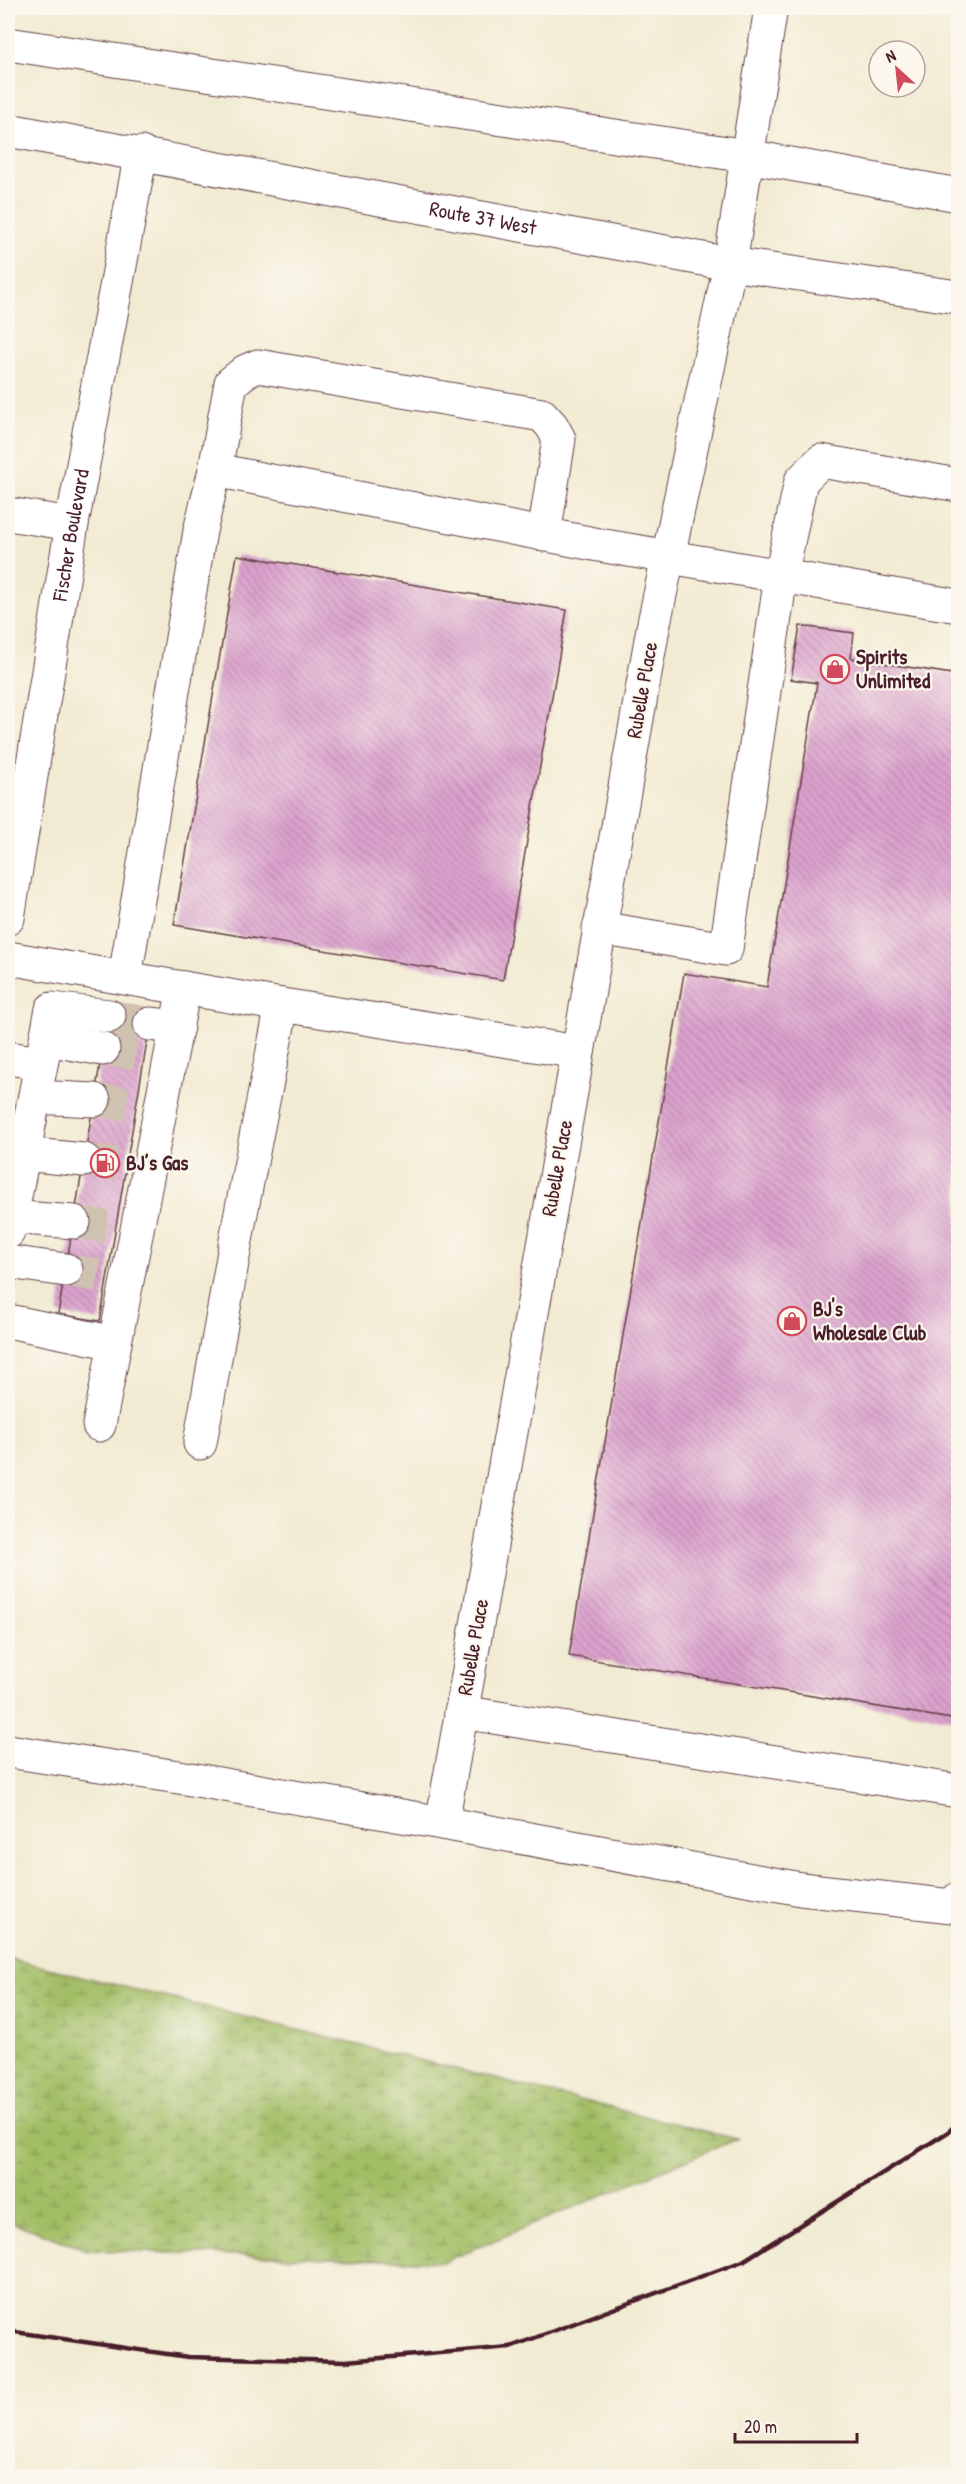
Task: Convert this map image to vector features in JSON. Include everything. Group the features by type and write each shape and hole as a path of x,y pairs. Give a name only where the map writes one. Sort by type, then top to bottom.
{"main road":[{"name":"Rubelle Place","path":"442,1823 653,628 730,264 771,8"},
{"path":"8,44 747,156 958,195"},
{"name":"Route 37 West","path":"8,130 730,264 958,297"},
{"name":"Fischer Boulevard","path":"8,918 72,524 141,153"},
{"path":"126,978 200,531 215,470 231,383 246,371 258,366 542,415 552,426 559,439 544,535"},
{"path":"600,928 726,949 781,576 801,481 822,461 958,485"},
{"path":"215,470 544,535 958,606"},
{"path":"8,514 72,524"},
{"path":"8,958 578,1052"},
{"path":"99,1425 115,1343 117,1277 160,1040 184,988"},
{"path":"200,1443 240,1218 282,1005"},
{"path":"74,1222 9,1224 52,1009 109,1016"},
{"path":"8,1059 44,1051 103,1049"},
{"path":"34,1097 94,1100"},
{"path":"23,1154 84,1160"},
{"path":"8,1262 66,1270"},
{"path":"8,1321 115,1343"},
{"path":"461,1712 958,1791"},
{"path":"8,1751 185,1778 801,1889 952,1906 958,1899"}],"green space":[{"path":"8,1958 737,2139 443,2262 87,2250 8,2221"}],"building":[{"path":"237,555 567,610 503,980 174,925"},
{"name":"BJ's Wholesale Club","path":"800,626 854,633 851,658 958,675 958,1720 569,1656 684,973 767,987 817,683 791,679"},
{"name":"BJ’s Gas","path":"110,1005 152,1012 100,1321 58,1314"}],"tunnel":[{"path":"109,1016 150,1024"},
{"path":"103,1049 144,1054"},
{"path":"94,1100 136,1105"},
{"path":"84,1160 126,1165"},
{"path":"74,1222 115,1228"},
{"path":"66,1270 107,1277"}],"railway":[{"path":"8,2331 188,2357 346,2361 510,2347 743,2261 948,2132 958,2123"}],"place":[{"name":"Spirits Unlimited","path":"835,669"},
{"name":"BJ’s Gas","path":"105,1163"},
{"name":"BJ's Wholesale Club","path":"792,1321"}]}
